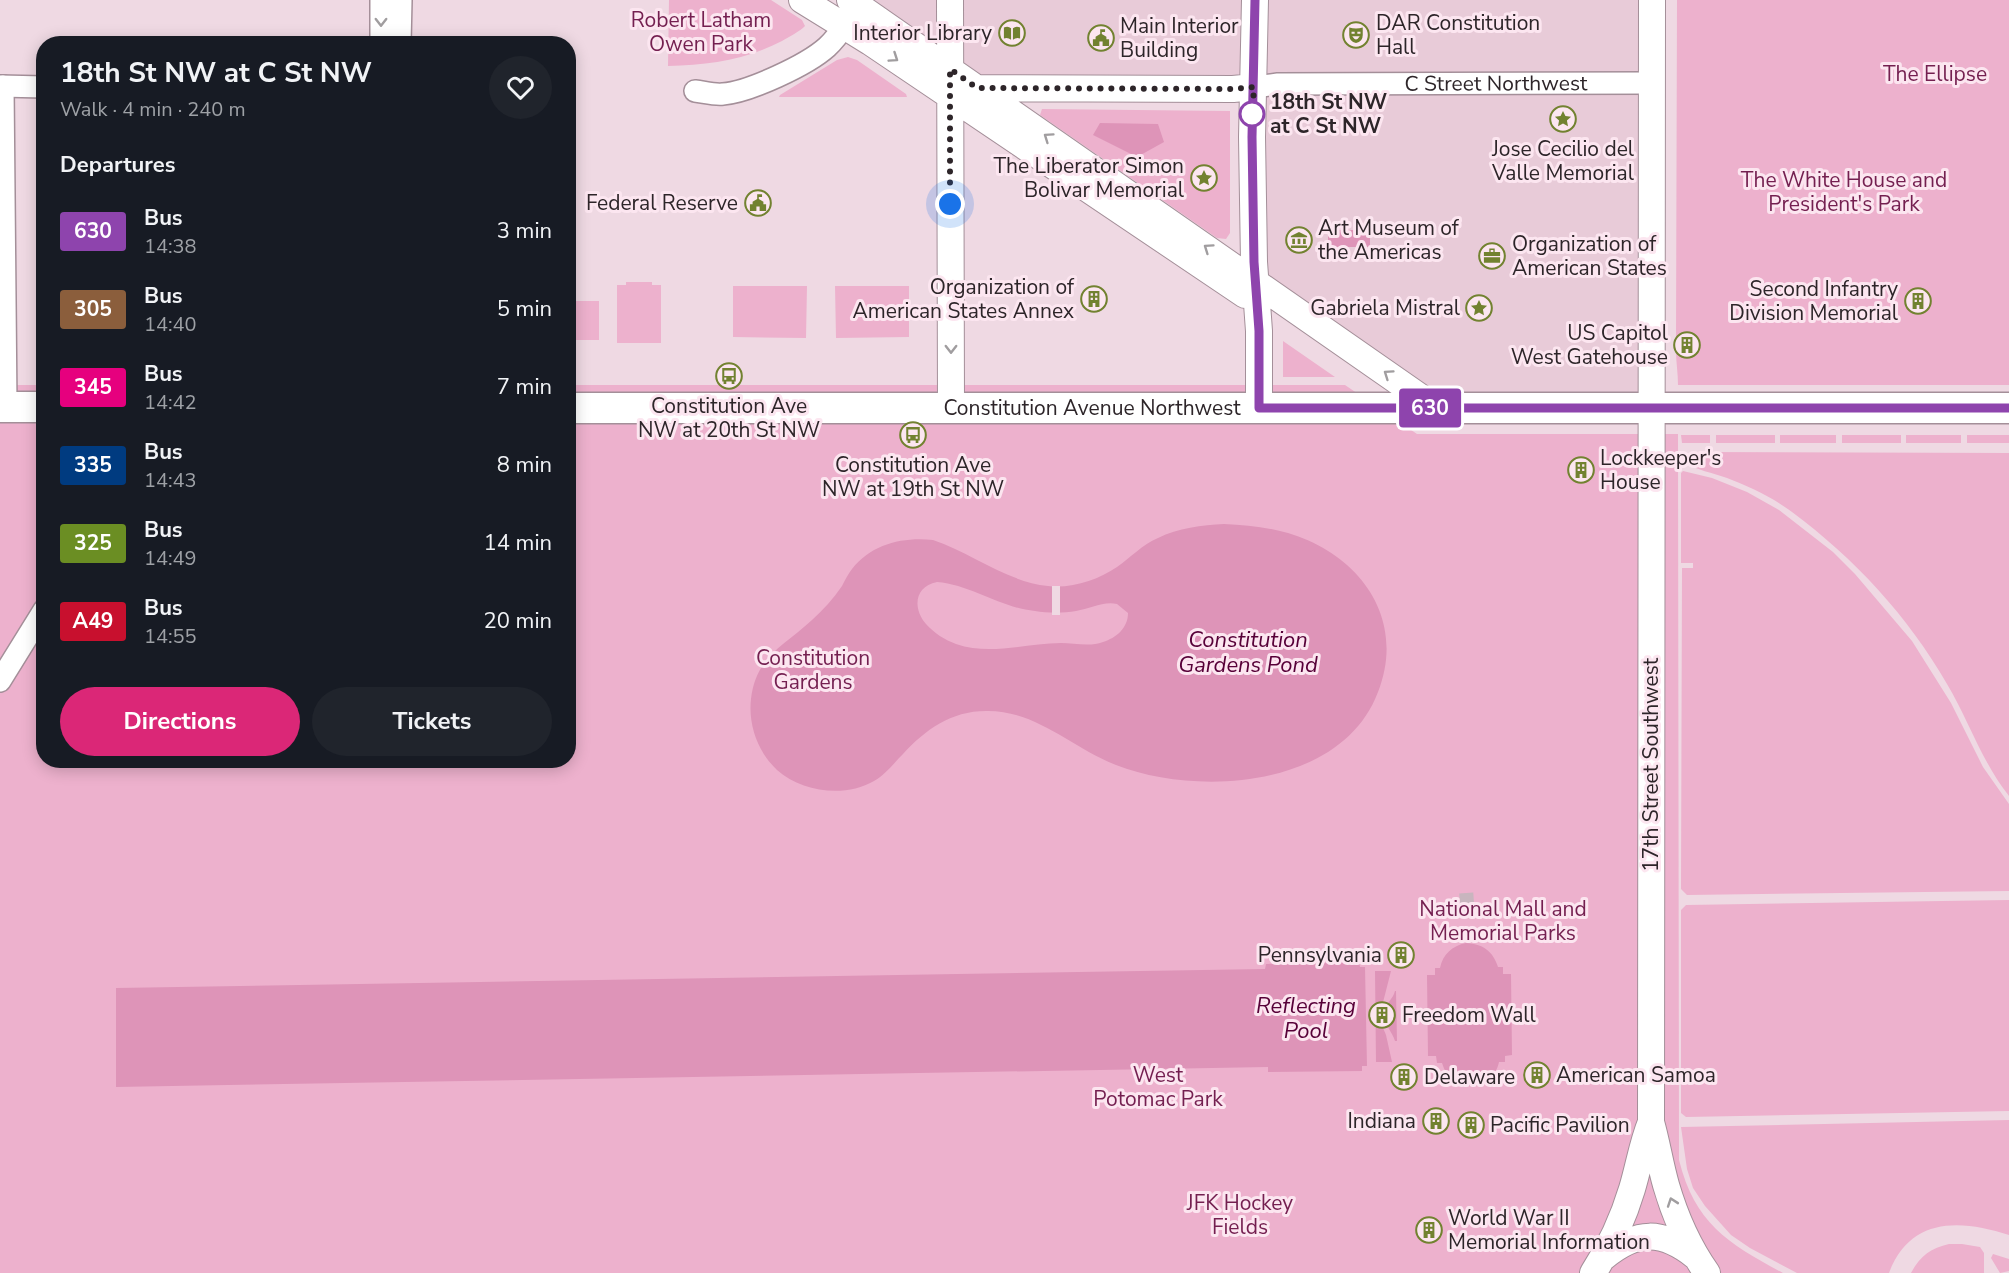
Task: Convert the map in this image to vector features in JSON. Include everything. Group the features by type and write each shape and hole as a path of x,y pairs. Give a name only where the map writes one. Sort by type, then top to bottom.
{"highway":[{"path":"3,407 36,407"},
{"name":"Constitution Avenue Northwest","path":"576,408 2009,408"}],"main road":[{"path":"802,0 846,10 950,69 1257,293"},
{"path":"950,0 951,407"},
{"path":"1255,0 1252,137 1259,408"},
{"name":"17th Street Southwest","path":"1652,0 1651,1122 1666,1185 1680,1223 1701,1264"},
{"path":"846,10 950,96 1436,408"},
{"name":"C Street Northwest","path":"977,88 1233,89 1254,87"},
{"name":"17th Street Southwest","path":"1597,1266 1625,1210 1643,1140 1651,1122"},
{"path":"1597,1266 1626,1241 1645,1236 1666,1238 1684,1247 1701,1264"}],"street":[{"path":"381,0 381,36"},
{"path":"400,36 401,0"},
{"path":"846,10 830,44 812,58 771,78 723,94 695,91 751,72 788,56 816,40 846,10"},
{"name":"C Street Northwest","path":"1254,87 1278,84 1652,83"},
{"path":"3,407 2,86 36,87"},
{"path":"0,681 36,623"}],"shaded area":[{"path":"850,0 1652,0 1652,408 1436,408 1256,282 1254,87 977,88"}],"green space":[{"name":"Robert Latham Owen Park","path":"669,0 771,0 802,20 805,26 782,41 754,53 712,63 668,66"},
{"name":"The White House and President's Park","path":"1677,0 2009,0 2009,385 1678,385 1676,351 1678,350 1678,341 1676,341"},
{"path":"848,57 857,60 906,94 907,97 779,97 837,60"},
{"path":"1042,109 1230,111 1230,233 1226,239 1217,238 1040,115"},
{"path":"626,282 652,282 652,285 661,285 661,343 617,343 617,285 626,285"},
{"path":"733,286 807,286 806,338 733,337"},
{"path":"835,286 909,286 909,337 836,338"},
{"path":"576,301 599,301 599,340 576,340"},
{"path":"1283,341 1335,377 1283,377"},
{"path":"0,385 36,385 36,768 576,768 576,385 1345,385 1417,434 1678,434 1679,1160 1694,1201 1717,1230 1746,1252 1783,1273 0,1273"},
{"path":"1681,435 1710,435 1710,443 1682,443"},
{"path":"1716,435 1775,435 1775,443 1716,443"},
{"path":"1780,435 1836,435 1836,443 1780,443"},
{"path":"1842,435 1901,435 1901,443 1842,443"},
{"path":"1906,435 1961,435 1961,443 1906,443"},
{"path":"1967,435 2009,435 2009,443 1967,443"},
{"path":"1696,452 2009,453 2009,796 1983,755 1955,698 1932,659 1878,590 1815,530 1769,497 1684,462 1682,456 1695,456"},
{"path":"1683,471 1712,478 1747,492 1779,510 1833,552 1855,574 1912,641 1951,703 1983,767 2009,804 2009,891 1687,895 1681,889 1682,568 1693,568 1693,563 1681,563 1681,473"},
{"path":"2009,900 2009,1111 1686,1117 1681,1113 1681,910 1686,905"},
{"path":"2009,1120 2009,1235 1973,1226 1938,1227 1923,1232 1910,1241 1898,1255 1889,1273 1797,1273 1731,1235 1705,1206 1693,1188 1687,1169 1681,1127"},
{"path":"1949,1244 1980,1247 1984,1253 1984,1273 1911,1273 1927,1254"},
{"path":"1993,1254 2009,1259 2009,1271 2000,1273 1991,1258"}],"water":[{"path":"1100,123 1158,124 1164,142 1137,157 1093,135"},
{"path":"1328,230 1370,230 1370,247 1328,247"},
{"name":"Constitution Gardens Pond","path":"1224,524 1288,533 1336,556 1355,573 1370,593 1381,615 1386,639 1385,665 1378,692 1360,724 1333,748 1301,766 1264,776 1225,781 1186,781 1149,775 1100,758 1038,723 1004,712 986,711 961,714 950,718 920,737 878,778 850,790 811,788 777,770 764,755 756,738 750,709 754,684 759,672 773,653 828,604 860,560 878,548 899,541 933,540 1018,579 1057,587 1101,576 1147,544 1166,535 1190,528","holes":["937,582 950,584 1010,606 1040,612 1071,612 1112,603 1117,604 1128,613 1124,628 1117,635 1098,643 1087,645 1061,643 995,649 969,647 952,642 936,633 926,624 919,611 918,598 924,588"]},
{"path":"1466,943 1487,949 1498,967 1503,967 1503,974 1511,974 1512,1055 1505,1056 1505,1062 1499,1062 1495,1073 1488,1080 1480,1085 1471,1086 1462,1085 1454,1080 1442,1063 1437,1063 1436,1056 1428,1056 1427,975 1435,975 1435,968 1440,968 1449,951"},
{"name":"Reflecting Pool","path":"1359,962 1360,967 1365,967 1367,1066 1362,1066 1362,1071 1268,1072 1268,1067 116,1087 116,988 1265,969 1266,964"},
{"path":"1375,971 1391,971 1379,1018 1386,1035 1392,1062 1376,1062"},
{"path":"1395,991 1397,1041 1384,1018 1386,1007"}],"pier":[{"path":"1052,586 1060,586 1060,615 1052,615"}],"tunnel":[{"path":"1460,904 1474,903"},
{"path":"1464,1127 1479,1126"}],"bus line":[{"name":"630","path":"1255,0 1252,137 1254,262 1259,331 1259,408 2009,408"}],"place":[{"name":"Interior Library","path":"1012,33"},
{"name":"DAR Constitution Hall","path":"1356,35"},
{"name":"Main Interior Building","path":"1101,38"},
{"name":"18th St NW at C St NW","path":"1252,114"},
{"name":"Jose Cecilio del Valle Memorial","path":"1563,119"},
{"name":"The Liberator Simon Bolivar Memorial","path":"1204,178"},
{"name":"Federal Reserve","path":"758,203"},
{"name":"Art Museum of the Americas","path":"1299,240"},
{"name":"Organization of American States","path":"1492,256"},
{"name":"Organization of American States Annex","path":"1094,299"},
{"name":"Second Infantry Division Memorial","path":"1918,301"},
{"name":"Gabriela Mistral","path":"1479,308"},
{"name":"US Capitol West Gatehouse","path":"1687,345"},
{"name":"Constitution Ave NW at 20th St NW","path":"729,376"},
{"name":"Constitution Ave NW at 19th St NW","path":"913,435"},
{"name":"Lockkeeper's House","path":"1581,470"},
{"name":"Pennsylvania","path":"1401,955"},
{"name":"Freedom Wall","path":"1382,1015"},
{"name":"American Samoa","path":"1537,1075"},
{"name":"Delaware","path":"1404,1077"},
{"name":"Indiana","path":"1436,1121"},
{"name":"Pacific Pavilion","path":"1471,1125"},
{"name":"World War II Memorial Information","path":"1429,1230"}],"route":[{"path":"950,204 950,69 977,88 1233,89 1254,87 1252,121 1252,114"}],"park label":[{"name":"The Ellipse","path":"1935,74"},
{"name":"Constitution Gardens","path":"813,670"},
{"name":"National Mall and Memorial Parks","path":"1503,921"},
{"name":"West Potomac Park","path":"1158,1087"},
{"name":"JFK Hockey Fields","path":"1240,1215"}]}
